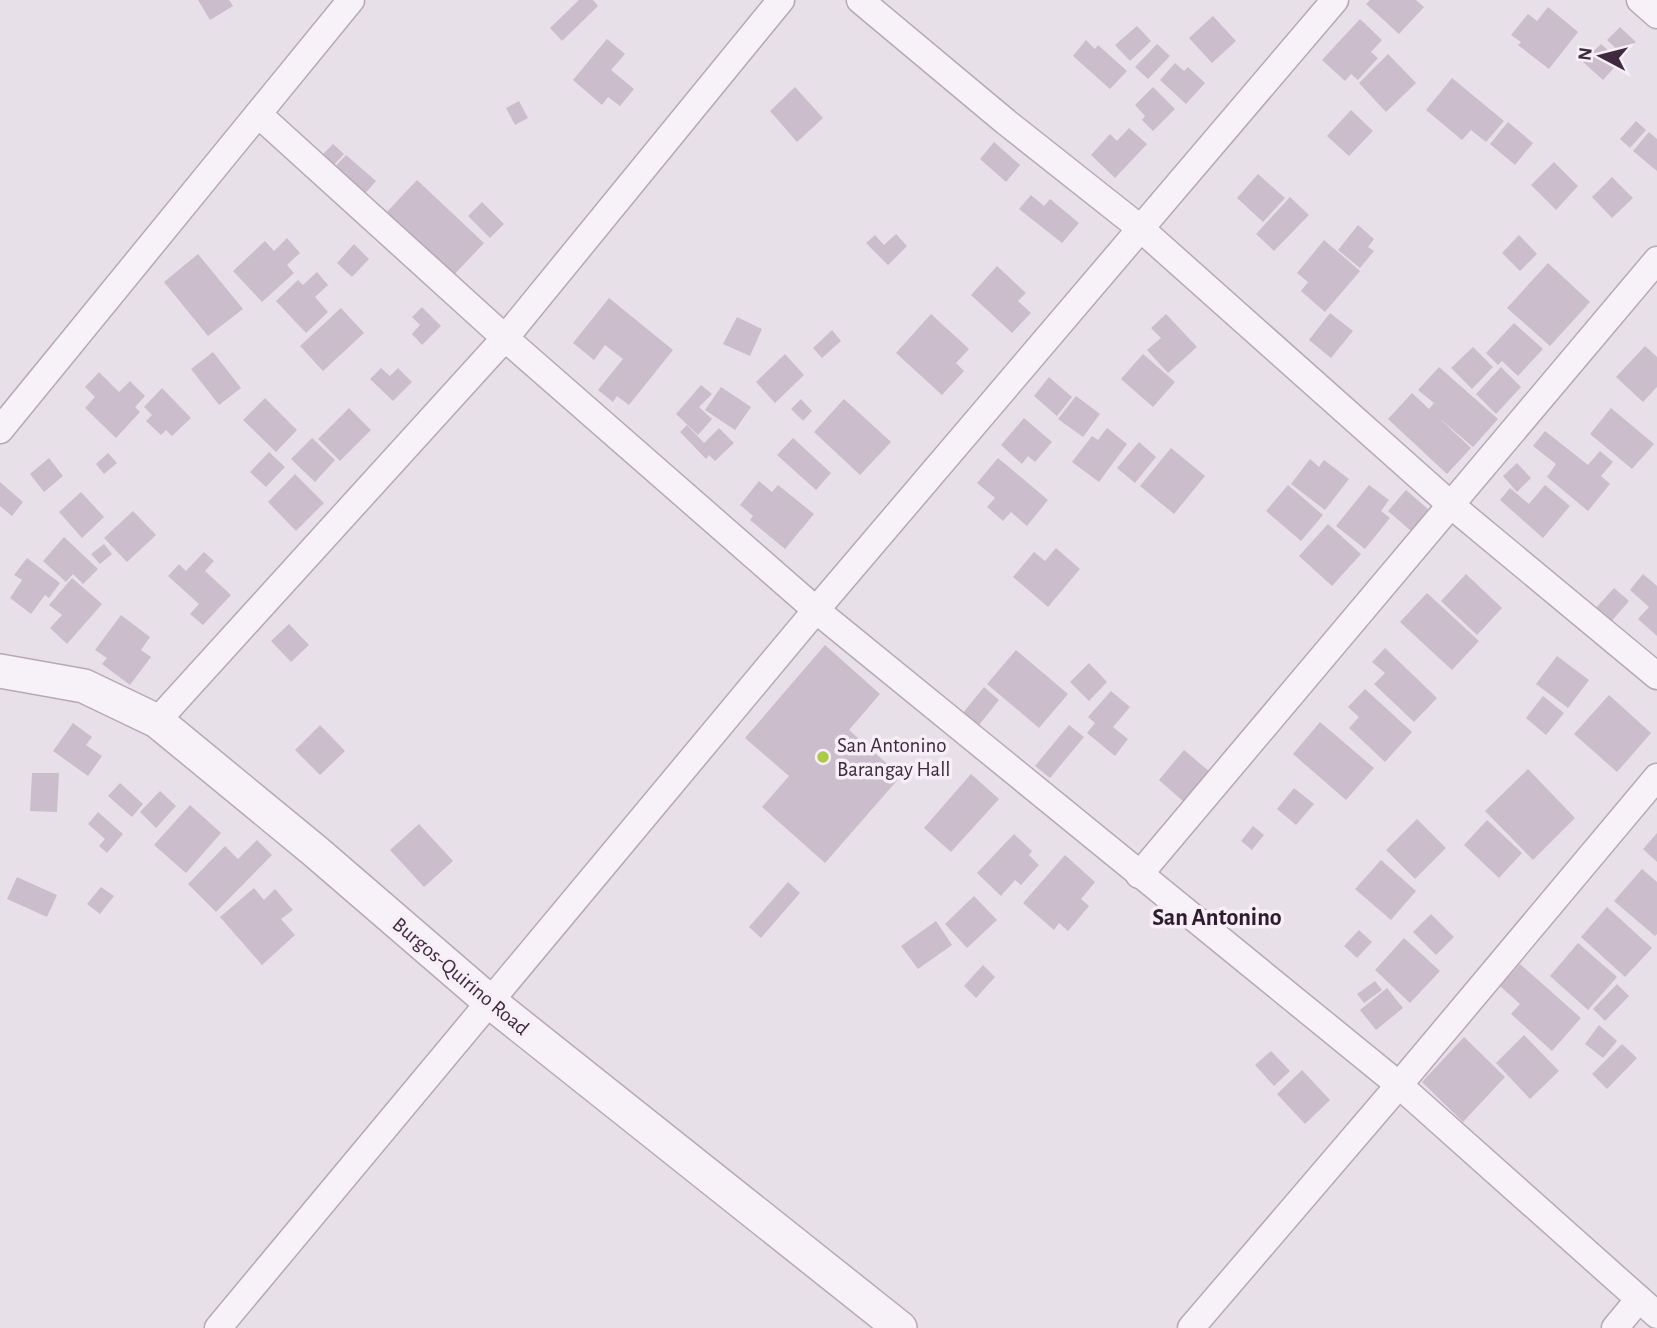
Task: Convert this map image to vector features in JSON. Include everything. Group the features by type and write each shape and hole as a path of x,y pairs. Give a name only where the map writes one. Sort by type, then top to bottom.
{"street":[{"path":"0,430 351,0"},
{"path":"157,721 505,338 781,0"},
{"path":"860,0 1006,122 1140,228 1451,505 1657,676"},
{"path":"218,1328 817,610 1335,0"},
{"path":"1640,0 1657,15"},
{"path":"258,114 505,338 817,610 1399,1085 1648,1307 1615,1328"},
{"path":"1139,875 1657,260"},
{"name":"Burgos-Quirino Road","path":"0,671 84,687 157,721 315,851 489,1001 900,1328"},
{"path":"1191,1328 1657,777"}],"building":[{"path":"198,0 229,0 233,6 210,20"},
{"path":"579,0 593,0 598,6 562,41 550,28"},
{"path":"1370,0 1416,0 1424,7 1399,34 1366,4"},
{"path":"1548,7 1578,32 1549,69 1518,45 1521,42 1511,35 1528,14 1537,21"},
{"path":"1213,16 1236,41 1212,63 1189,38"},
{"path":"1360,19 1382,40 1371,52 1378,58 1358,80 1351,74 1345,81 1322,60"},
{"path":"1137,26 1151,41 1130,61 1115,45"},
{"path":"1620,27 1636,42 1624,56 1607,40"},
{"path":"607,39 625,54 611,70 634,89 620,106 608,97 602,105 573,80"},
{"path":"1086,40 1095,49 1098,45 1127,71 1110,89 1073,56"},
{"path":"1157,44 1170,56 1148,79 1135,67"},
{"path":"1601,44 1620,61 1603,80 1583,62"},
{"path":"1388,54 1416,83 1386,112 1359,83"},
{"path":"1175,63 1184,71 1188,67 1205,83 1186,104 1160,80"},
{"path":"1452,78 1504,121 1486,142 1471,130 1462,140 1426,110"},
{"path":"795,87 823,118 797,142 770,111"},
{"path":"1153,87 1175,109 1153,131 1142,120 1145,116 1135,105"},
{"path":"519,101 528,118 515,125 506,108"},
{"path":"1351,110 1373,131 1349,156 1327,136"},
{"path":"1636,121 1646,130 1630,148 1620,139"},
{"path":"1508,122 1533,143 1515,165 1490,144"},
{"path":"1129,128 1147,144 1115,178 1091,155 1110,134 1117,141"},
{"path":"1649,132 1657,139 1657,171 1633,151"},
{"path":"994,142 1020,165 1006,182 980,159"},
{"path":"333,144 344,154 331,168 320,157"},
{"path":"346,155 376,181 362,197 332,170"},
{"path":"1554,162 1578,186 1556,210 1531,185"},
{"path":"1258,174 1285,198 1263,222 1237,198"},
{"path":"1612,177 1633,198 1612,218 1592,197"},
{"path":"417,180 484,243 451,278 384,215"},
{"path":"1031,195 1044,206 1050,199 1079,223 1062,243 1019,209"},
{"path":"1290,197 1309,215 1274,251 1256,234"},
{"path":"482,202 504,224 490,238 468,216"},
{"path":"1358,225 1374,239 1368,247 1374,251 1360,268 1338,250"},
{"path":"896,234 907,246 888,265 866,243 875,235 884,245"},
{"path":"1519,235 1537,254 1520,271 1502,253"},
{"path":"287,238 300,253 287,265 294,273 262,302 233,271 265,241 274,251"},
{"path":"1324,240 1360,271 1325,312 1301,291 1308,282 1297,273"},
{"path":"354,244 369,259 352,277 337,263"},
{"path":"198,254 243,309 208,336 164,282"},
{"path":"1548,263 1590,302 1550,346 1507,308"},
{"path":"997,266 1026,293 1018,301 1031,313 1012,333 971,295"},
{"path":"317,272 328,285 315,297 328,312 306,333 276,301 298,280 303,285"},
{"path":"609,298 673,350 629,405 617,396 613,402 598,390 623,359 605,345 594,360 573,343"},
{"path":"422,307 441,326 422,345 412,334 420,325 412,317"},
{"path":"341,308 364,333 323,371 300,346"},
{"path":"1330,313 1353,331 1331,358 1309,340"},
{"path":"931,314 969,349 956,363 964,371 942,395 896,353"},
{"path":"1166,314 1197,347 1168,373 1147,350 1161,338 1151,328"},
{"path":"737,317 762,329 750,356 723,344"},
{"path":"1514,323 1543,349 1518,376 1502,361 1498,365 1486,353"},
{"path":"832,330 841,341 822,358 813,348"},
{"path":"1645,346 1657,357 1657,387 1643,402 1616,377"},
{"path":"1473,347 1493,367 1472,389 1451,368"},
{"path":"213,352 241,388 219,405 191,369"},
{"path":"785,354 804,375 775,403 756,382"},
{"path":"1143,354 1175,382 1153,407 1121,379"},
{"path":"1439,367 1498,419 1473,447 1439,418 1471,448 1447,474 1388,419 1412,393 1429,409 1434,403 1418,390"},
{"path":"1501,367 1521,387 1496,414 1476,394"},
{"path":"381,368 390,376 398,368 412,382 393,401 370,379"},
{"path":"99,372 119,392 130,381 145,396 135,407 140,412 116,438 85,408 95,397 85,387"},
{"path":"1049,377 1072,397 1057,416 1034,396"},
{"path":"701,385 712,394 699,407 712,419 698,435 676,414"},
{"path":"721,387 751,407 735,430 705,410"},
{"path":"162,388 191,418 172,436 166,430 161,435 146,421 152,415 144,407"},
{"path":"1076,396 1100,414 1083,437 1058,419"},
{"path":"265,398 297,430 276,452 243,420"},
{"path":"801,399 812,411 803,421 791,409"},
{"path":"844,399 891,442 860,475 814,432"},
{"path":"349,408 371,430 340,461 318,439"},
{"path":"1611,408 1654,444 1632,469 1590,434"},
{"path":"1024,418 1052,442 1035,462 1028,456 1022,464 1001,445"},
{"path":"687,425 704,443 719,428 734,443 715,461 709,455 706,459 680,432"},
{"path":"1107,428 1127,444 1099,482 1072,462 1092,436 1098,440"},
{"path":"1545,431 1588,465 1600,451 1613,462 1601,476 1610,484 1588,511 1547,477 1556,464 1533,446"},
{"path":"312,438 335,460 315,482 291,459"},
{"path":"793,438 831,473 816,490 777,455"},
{"path":"1139,442 1156,457 1135,483 1117,468"},
{"path":"1171,448 1205,476 1174,514 1140,486"},
{"path":"269,452 285,467 266,487 250,472"},
{"path":"108,453 117,463 104,474 96,464"},
{"path":"49,458 63,476 44,492 30,474"},
{"path":"998,458 1048,500 1027,526 1011,512 1003,521 987,507 995,498 977,483"},
{"path":"1310,459 1319,467 1324,460 1349,479 1325,510 1291,484"},
{"path":"1517,463 1531,478 1517,492 1503,476"},
{"path":"295,474 324,503 296,531 268,502"},
{"path":"759,481 772,492 778,485 814,514 785,549 750,520 753,516 740,505"},
{"path":"0,482 23,502 12,516 0,506"},
{"path":"1288,485 1323,515 1301,541 1266,511"},
{"path":"1369,485 1389,500 1381,511 1390,518 1365,549 1336,526"},
{"path":"1545,485 1570,506 1543,538 1500,500 1510,488 1529,504"},
{"path":"1406,490 1429,510 1411,531 1388,511"},
{"path":"81,492 104,517 82,538 59,512"},
{"path":"133,511 156,535 127,562 104,538"},
{"path":"1328,524 1361,554 1332,586 1299,556"},
{"path":"64,537 98,569 83,584 73,574 66,582 43,561"},
{"path":"104,544 112,554 100,564 91,554"},
{"path":"1056,548 1080,569 1048,607 1013,577 1034,552 1045,561"},
{"path":"204,552 214,561 205,571 231,595 203,625 190,614 199,604 168,576 179,564 186,571"},
{"path":"27,558 60,583 49,598 45,595 31,614 10,598 22,580 14,575"},
{"path":"1466,574 1502,608 1477,635 1441,601"},
{"path":"1643,574 1657,586 1657,636 1638,619 1649,607 1630,590"},
{"path":"72,578 102,604 67,644 50,628 62,615 49,605"},
{"path":"1614,588 1629,601 1610,623 1595,609"},
{"path":"1427,593 1479,641 1452,670 1400,622"},
{"path":"121,615 150,637 141,650 151,657 130,685 102,664 107,658 95,650"},
{"path":"289,624 309,645 291,662 271,641"},
{"name":"San Antonino Barangay Hall","path":"825,645 880,694 849,730 901,776 825,863 762,807 789,776 745,738"},
{"path":"1385,648 1437,698 1414,722 1374,684 1385,673 1372,662"},
{"path":"1016,650 1068,694 1039,728 987,684"},
{"path":"1557,656 1589,680 1568,708 1536,684"},
{"path":"1089,663 1107,682 1089,701 1070,682"},
{"path":"984,687 999,700 979,725 963,713"},
{"path":"1365,689 1412,732 1385,762 1349,728 1359,717 1348,707"},
{"path":"1111,691 1130,707 1113,727 1128,739 1115,756 1087,733 1095,723 1088,717"},
{"path":"1609,695 1651,733 1617,772 1574,734"},
{"path":"1543,696 1564,713 1546,735 1526,718"},
{"path":"1320,722 1374,768 1346,800 1293,754"},
{"path":"73,723 92,737 86,745 102,756 88,776 53,751"},
{"path":"320,725 345,751 320,775 295,750"},
{"path":"1069,725 1084,737 1050,778 1035,766"},
{"path":"1184,750 1211,773 1185,803 1159,780"},
{"path":"1528,769 1575,818 1533,860 1485,811"},
{"path":"32,773 59,773 57,812 30,811"},
{"path":"971,774 999,799 951,852 924,828"},
{"path":"120,783 143,804 132,817 108,796"},
{"path":"1294,788 1314,804 1296,825 1277,809"},
{"path":"160,791 176,806 156,828 140,812"},
{"path":"190,805 221,833 186,873 154,845"},
{"path":"98,812 123,834 107,853 99,846 105,839 88,824"},
{"path":"1417,819 1446,848 1415,879 1386,850"},
{"path":"1487,820 1522,853 1499,878 1464,845"},
{"path":"419,824 453,861 424,887 390,850"},
{"path":"1253,826 1264,835 1252,850 1241,841"},
{"path":"1657,833 1657,862 1643,849"},
{"path":"1014,834 1032,851 1029,855 1039,865 1021,885 1015,880 1001,896 977,873"},
{"path":"257,840 272,855 216,912 188,884 225,846 238,859"},
{"path":"1065,855 1095,882 1081,899 1089,906 1068,931 1059,923 1054,930 1023,903"},
{"path":"1381,860 1416,891 1391,920 1355,889"},
{"path":"1642,869 1657,882 1655,936 1614,901"},
{"path":"17,877 57,895 47,917 7,899"},
{"path":"788,882 800,893 761,938 749,927"},
{"path":"101,887 114,896 100,914 87,904"},
{"path":"254,888 264,900 275,889 293,910 281,919 295,935 262,965 220,917"},
{"path":"974,896 997,920 967,948 945,924"},
{"path":"1607,907 1652,948 1625,977 1581,937"},
{"path":"1431,914 1454,937 1436,955 1413,932"},
{"path":"936,921 952,945 918,969 901,946"},
{"path":"1359,930 1372,942 1357,958 1344,946"},
{"path":"1404,938 1440,971 1410,1003 1375,970"},
{"path":"1578,943 1617,977 1588,1010 1550,976"},
{"path":"1520,964 1581,1018 1552,1051 1511,1014 1520,1004 1500,986"},
{"path":"983,965 995,977 976,998 964,986"},
{"path":"1375,981 1382,990 1364,1003 1357,994"},
{"path":"1617,984 1629,996 1605,1021 1593,1009"},
{"path":"1387,988 1403,1008 1376,1030 1360,1010"},
{"path":"1599,1025 1617,1041 1603,1058 1585,1044"},
{"path":"1524,1035 1559,1071 1530,1099 1496,1063"},
{"path":"1464,1037 1505,1077 1463,1122 1422,1082"},
{"path":"1622,1044 1637,1058 1607,1089 1592,1074"},
{"path":"1271,1051 1290,1071 1274,1086 1255,1065"},
{"path":"1302,1070 1330,1100 1305,1124 1277,1094"}],"place":[{"name":"San Antonino Barangay Hall","path":"823,757"}],"district":[{"name":"San Antonino","path":"1217,917"}]}
